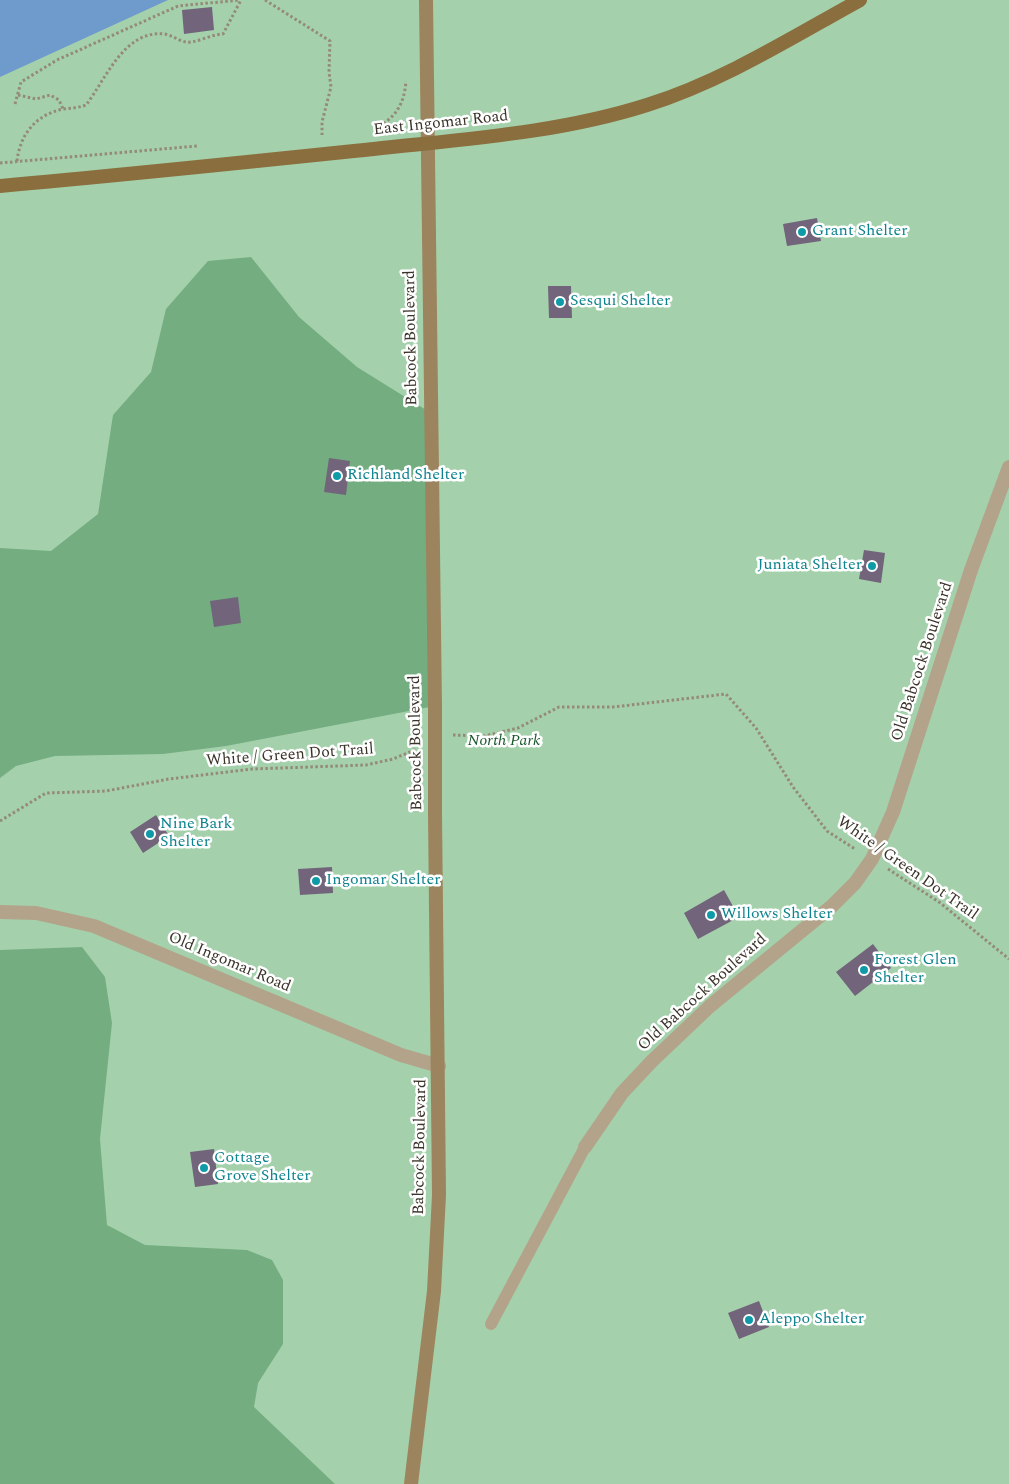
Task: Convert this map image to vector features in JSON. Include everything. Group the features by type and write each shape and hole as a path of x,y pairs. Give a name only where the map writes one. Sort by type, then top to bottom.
{"main road":[{"name":"Babcock Boulevard","path":"411,1484 434,1291 439,1195 426,0"},
{"name":"East Ingomar Road","path":"0,186 427,143 572,125 649,104 693,89 733,70 860,0"}],"street":[{"name":"Old Babcock Boulevard","path":"585,1147 622,1094 652,1060 710,1006 832,906 855,883 872,859 893,812 971,570 1009,467"},
{"name":"Old Ingomar Road","path":"0,912 36,913 94,926 401,1055 439,1066"}],"lane":[{"name":"Old Babcock Boulevard","path":"491,1324 585,1147"}],"path":[{"path":"15,104 21,82 57,60 178,6 240,0"},
{"path":"17,161 19,146 25,132 36,122 64,109 86,105 122,52 141,38 163,34 187,43 213,34 223,34 240,0"},
{"path":"265,0 330,41 328,72 331,87 322,122 322,135"},
{"path":"367,130 375,129 391,120 405,97 406,77"},
{"path":"18,95 36,99 50,95 58,100 64,109"},
{"path":"312,136 331,135"},
{"path":"0,163 204,145"},
{"name":"White / Green Dot Trail","path":"446,737 455,734 484,736 518,728 559,707 614,707 726,694 756,728 793,787 827,831 939,902 1009,958"},
{"name":"White / Green Dot Trail","path":"0,822 46,793 106,791 169,779 252,768 366,765 393,759 420,748"}],"green space":[{"name":"North Park","path":"0,0 1009,0 1009,1484 0,1484"},
{"path":"251,257 299,317 357,367 431,413 435,706 226,746 163,754 55,756 16,766 0,778 0,548 51,551 98,514 113,415 151,372 166,309 208,261"},
{"path":"82,947 105,977 112,1023 100,1139 107,1225 145,1245 247,1250 272,1260 283,1280 283,1344 258,1383 254,1407 335,1484 0,1484 0,950"}],"water":[{"path":"0,0 168,0 0,77"}],"building":[{"path":"212,7 214,30 184,34 182,10"},
{"name":"Grant Shelter","path":"817,218 821,241 787,246 783,224"},
{"name":"Sesqui Shelter","path":"548,286 571,286 572,318 549,318"},
{"name":"Richland Shelter","path":"329,458 350,461 346,495 324,492"},
{"name":"Juniata Shelter","path":"864,550 885,553 881,583 859,579"},
{"path":"238,597 241,623 214,627 210,601"},
{"name":"Nine Bark Shelter","path":"156,815 169,836 143,853 130,832"},
{"name":"Ingomar Shelter","path":"332,867 333,893 300,895 298,869"},
{"name":"Willows Shelter","path":"724,890 739,917 698,939 684,913"},
{"name":"Forest Glen Shelter","path":"873,944 891,968 855,996 836,972"},
{"name":"Cottage Grove Shelter","path":"214,1149 218,1184 195,1187 190,1152"},
{"name":"Aleppo Shelter","path":"759,1301 769,1327 739,1339 728,1313"}],"place":[{"name":"Grant Shelter","path":"802,232"},
{"name":"Sesqui Shelter","path":"560,302"},
{"name":"Richland Shelter","path":"337,476"},
{"name":"Juniata Shelter","path":"872,566"},
{"name":"Nine Bark Shelter","path":"150,834"},
{"name":"Ingomar Shelter","path":"316,881"},
{"name":"Willows Shelter","path":"711,915"},
{"name":"Forest Glen Shelter","path":"864,970"},
{"name":"Cottage Grove Shelter","path":"204,1168"},
{"name":"Aleppo Shelter","path":"749,1320"}]}
